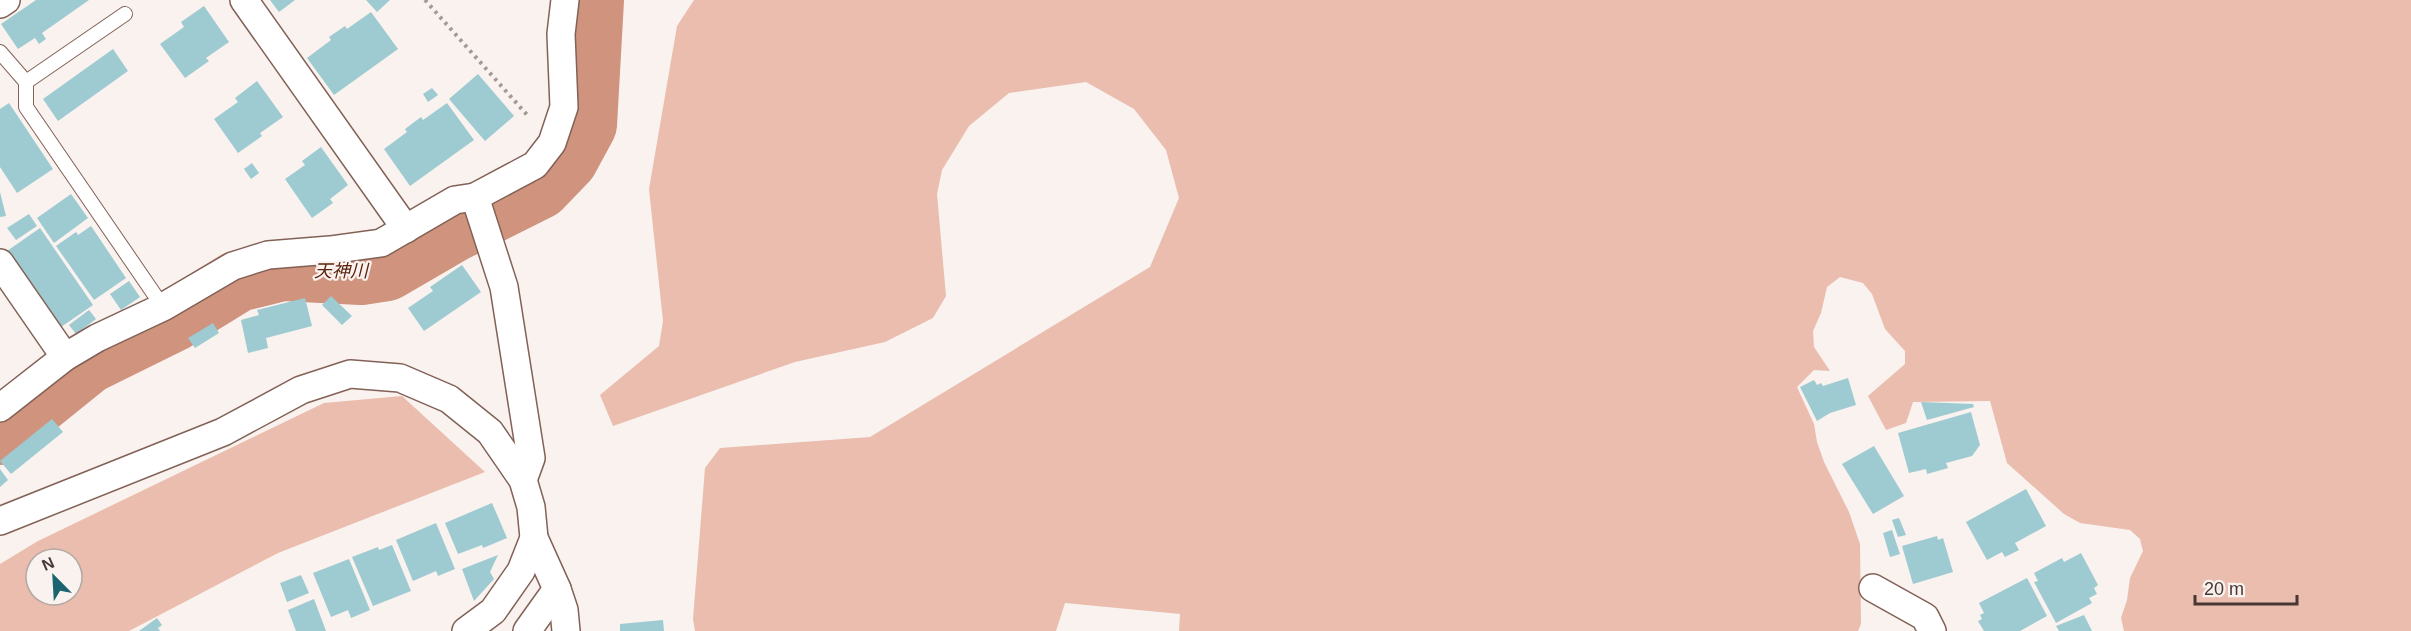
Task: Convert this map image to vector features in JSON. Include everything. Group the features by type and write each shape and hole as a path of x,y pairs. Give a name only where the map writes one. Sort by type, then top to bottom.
{"street":[{"path":"0,4 6,0"},
{"path":"244,0 406,229"},
{"path":"480,212 535,165 552,144 564,107 561,34 565,0"},
{"path":"0,408 65,357 97,338 163,307 233,266 268,255 381,243 455,200 480,212 504,287 531,458 523,480"},
{"path":"0,263 65,357"},
{"path":"0,521 223,432 301,390 350,374 400,378 449,399 490,432 523,480 531,507 534,538 557,589 564,610 566,631"},
{"path":"466,631 493,611 521,571 534,538"},
{"path":"1873,588 1925,618 1932,631"},
{"path":"527,631 557,589"}],"lane":[{"path":"26,82 125,14"},
{"path":"0,52 26,82 26,107 163,307"}],"path":[{"path":"425,0 552,144"}],"shaded area":[{"path":"694,0 2411,0 2411,631 2124,631 2121,618 2127,600 2130,578 2143,551 2140,539 2130,530 2080,523 2064,514 2007,463 1990,401 1913,402 1906,423 1886,430 1868,396 1905,364 1905,351 1885,329 1872,294 1863,283 1840,277 1827,287 1821,313 1813,331 1814,347 1830,371 1814,370 1797,387 1814,424 1824,462 1849,512 1860,544 1861,624 1858,631 1179,631 1180,614 1065,603 1056,631 695,631 693,619 705,468 720,448 870,437 1150,267 1179,198 1166,150 1134,109 1086,82 1009,93 969,126 942,170 937,194 946,296 933,318 885,342 795,362 613,426 600,395 659,346 663,321 649,189 677,26"},
{"path":"402,396 485,472 278,553 129,631 0,631 0,564 24,549 24,607 84,607 84,547 28,547 324,403"}],"building":[{"path":"36,0 89,0 42,33 46,39 39,44 35,38 18,49 1,24"},
{"path":"270,0 295,0 279,12"},
{"path":"366,0 390,0 377,12"},
{"path":"204,6 229,42 206,58 209,61 185,78 160,44 184,27 181,22"},
{"path":"371,12 398,49 334,95 307,58 331,40 329,37 345,26 347,29"},
{"path":"113,49 128,71 58,121 43,99"},
{"path":"478,74 514,116 485,141 449,99"},
{"path":"257,81 283,117 260,133 262,136 238,153 214,119 238,102 235,98"},
{"path":"432,88 438,95 428,102 423,94"},
{"path":"9,103 53,169 17,193 0,167 0,109"},
{"path":"447,103 474,140 410,186 384,149 407,132 405,129 421,117 423,120"},
{"path":"321,147 348,185 330,199 333,203 312,218 285,179 305,165 302,161"},
{"path":"252,163 259,173 251,179 244,169"},
{"path":"0,192 6,216 0,217"},
{"path":"71,194 88,218 54,243 37,218"},
{"path":"29,214 37,226 16,240 7,228"},
{"path":"91,226 126,278 94,300 56,246 76,232 78,235"},
{"path":"40,228 93,305 61,327 7,251"},
{"path":"462,265 481,292 424,331 408,308 433,291 430,287"},
{"path":"129,281 140,297 121,310 110,294"},
{"path":"331,296 352,316 342,325 322,305"},
{"path":"305,298 312,326 266,338 268,348 248,353 241,320 259,315 257,310"},
{"path":"89,310 96,319 76,334 69,325"},
{"path":"213,323 219,333 195,348 188,338"},
{"path":"1848,378 1856,405 1830,413 1817,421 1800,387 1814,380 1817,385 1821,383 1823,386"},
{"path":"1921,402 1973,404 1974,407 1927,420"},
{"path":"1971,412 1980,445 1972,456 1946,463 1948,468 1927,474 1926,469 1909,473 1898,433"},
{"path":"52,419 63,432 11,474 0,461"},
{"path":"1874,446 1904,496 1873,514 1842,464"},
{"path":"0,469 8,480 0,487"},
{"path":"2026,489 2046,526 2015,543 2019,550 2005,557 2002,552 1987,560 1966,522"},
{"path":"492,503 507,538 483,548 482,545 458,554 445,523"},
{"path":"1899,518 1906,535 1898,537 1892,520"},
{"path":"436,523 455,569 438,576 436,571 413,581 396,540"},
{"path":"1892,530 1900,554 1890,557 1883,533"},
{"path":"1937,536 1938,540 1943,538 1953,572 1913,584 1902,546"},
{"path":"392,545 411,591 373,606 352,557 378,547 379,550"},
{"path":"2081,553 2098,585 2094,588 2097,594 2089,598 2092,603 2056,623 2034,582 2038,581 2034,573 2062,558 2064,562"},
{"path":"498,555 490,572 494,579 474,601 462,569"},
{"path":"349,559 370,610 351,618 348,610 331,617 313,573"},
{"path":"301,575 309,593 287,602 280,583"},
{"path":"2027,578 2047,616 2020,631 1984,631 1978,621 1982,619 1980,615 1984,613 1979,603"},
{"path":"314,599 326,631 296,631 288,610"},
{"path":"2084,615 2092,631 2059,631 2056,626"},
{"path":"157,618 162,625 158,628 160,631 139,631"},
{"path":"663,620 664,631 620,631 620,624"}],"waterway":[{"name":"天神川","path":"0,434 88,363 173,321 238,281 283,270 361,274 387,270 454,231 540,188 567,160 586,125 593,0"}]}
